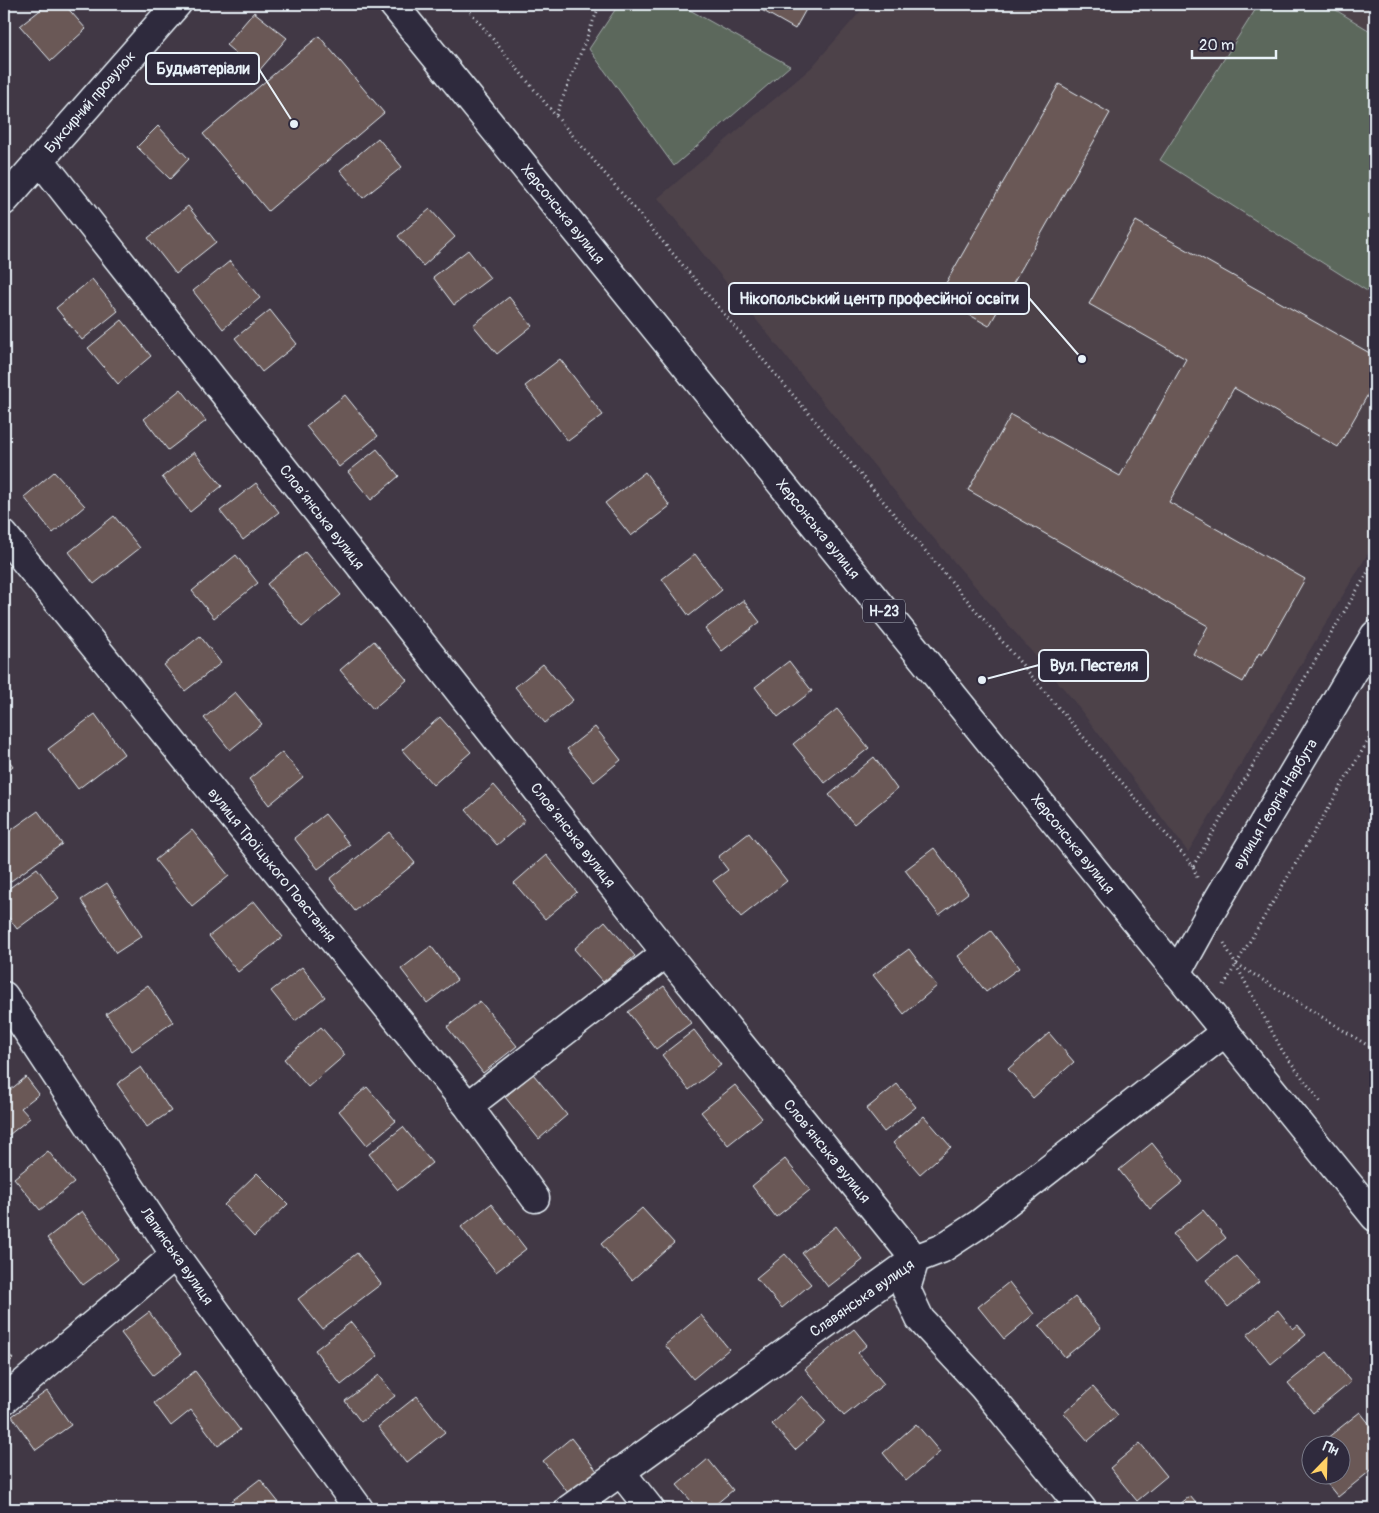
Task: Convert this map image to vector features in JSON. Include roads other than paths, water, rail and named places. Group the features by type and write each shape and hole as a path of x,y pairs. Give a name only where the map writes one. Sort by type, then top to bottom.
{"street":[{"name":"Буксирний провулок","path":"4,201 177,4"},
{"name":"Херсонська вулиця","path":"393,4 1375,1217"},
{"name":"Словʼянська вулиця","path":"40,160 666,953 915,1259"},
{"name":"вулиця Троїцького Повстання","path":"4,535 468,1106 535,1198"},
{"name":"вулиця Георгія Нарбута","path":"1177,973 1375,635"},
{"path":"468,1106 666,953"},
{"name":"Лапинська вулиця","path":"4,996 175,1255 359,1509"},
{"name":"Славянська вулиця","path":"569,1509 915,1259 941,1249 979,1224 1226,1032"},
{"path":"4,1400 175,1255"},
{"path":"915,1259 906,1289 920,1319 983,1387 1082,1509"},
{"path":"620,1471 650,1509"}],"place":[{"name":"Будматеріали","path":"294,124"},
{"name":"Нікопольський центр професійної освіти","path":"1082,359"},
{"name":"Вул. Пестеля","path":"982,680"}]}
